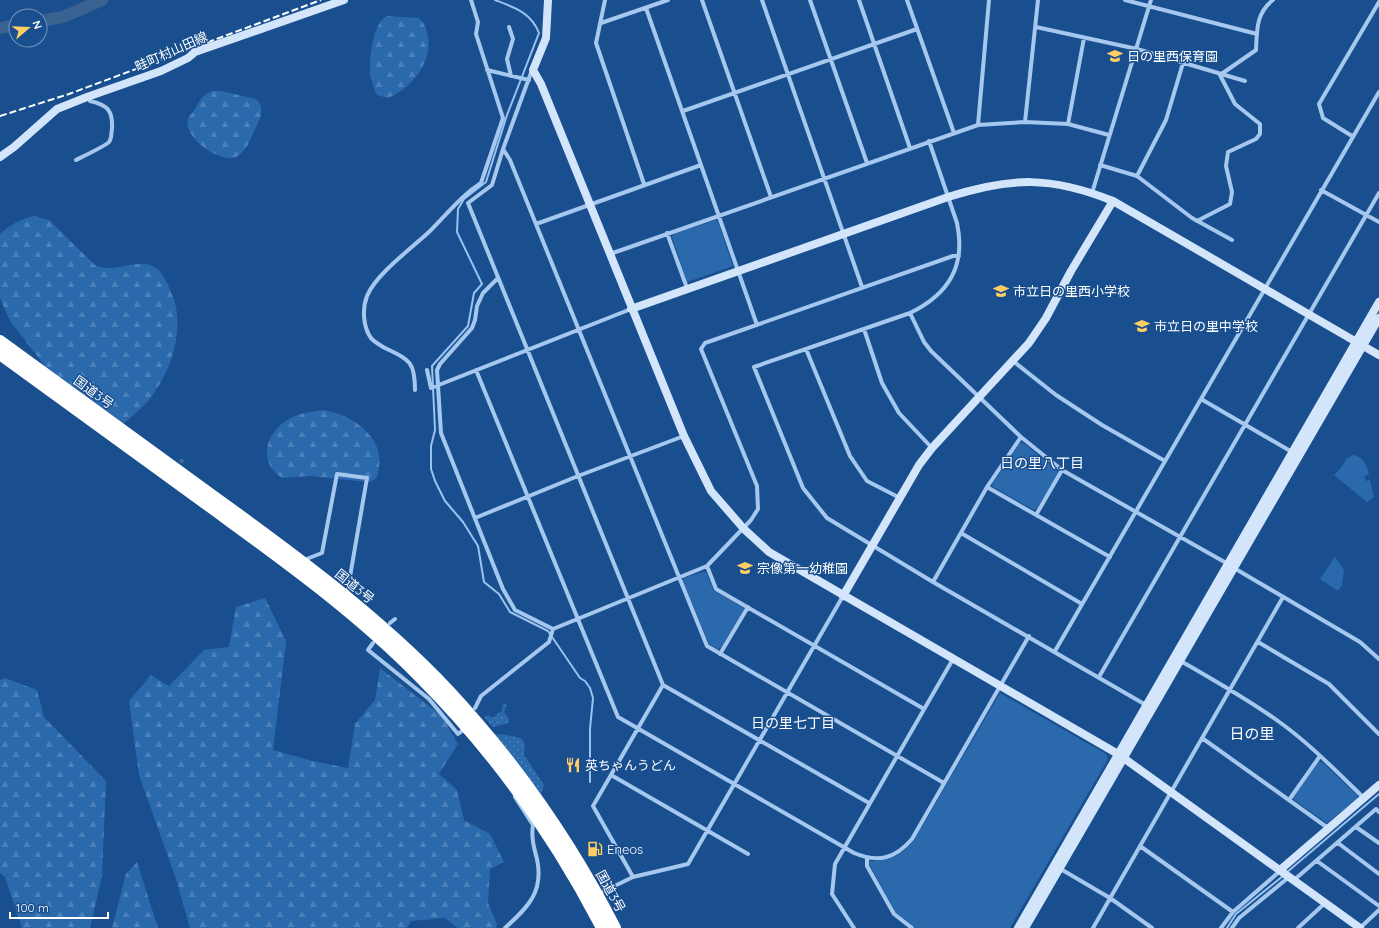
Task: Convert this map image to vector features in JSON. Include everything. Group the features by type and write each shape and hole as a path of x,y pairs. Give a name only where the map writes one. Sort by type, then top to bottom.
{"highway":[{"name":"国道3号","path":"0,341 302,561 347,597 426,668 488,735 553,822 593,899 602,928"},
{"name":"国道3号","path":"0,354 295,568 332,598 418,674 481,743 544,826 593,899 615,928"}],"street":[{"name":"畦町村山田線","path":"0,157 14,147 57,109 161,71 188,58 195,52 344,0"},
{"path":"415,390 415,374 409,360 371,339 364,321 364,304 371,288 390,267 430,230 464,195 481,183 503,118 476,34 478,22 471,0"},
{"path":"548,0 546,38 503,149 492,185 468,203 663,685 869,803"},
{"path":"605,0 596,42 644,184"},
{"path":"601,23 668,0"},
{"path":"702,0 772,197"},
{"path":"762,0 862,287"},
{"path":"810,0 867,163"},
{"path":"859,0 910,148"},
{"path":"907,0 954,133"},
{"path":"978,125 989,0"},
{"path":"1025,122 1038,0"},
{"path":"1125,0 1257,34"},
{"path":"1092,193 1151,0"},
{"path":"1220,75 1256,50 1258,17 1264,7 1273,0"},
{"path":"1352,136 1323,118 1319,104 1379,2"},
{"path":"646,8 757,325"},
{"path":"509,27 513,40 507,59 511,76"},
{"path":"1036,27 1137,49 1244,81"},
{"path":"683,111 917,29"},
{"path":"1068,124 1084,38"},
{"path":"1137,176 1166,120 1182,63"},
{"path":"487,70 529,80"},
{"path":"533,70 541,84 684,436 711,491 744,529 770,552 843,596 1121,756 1280,870 1324,904 1360,928 1379,910"},
{"path":"1197,221 1230,204 1232,192 1226,166 1228,152 1256,139 1260,134 1260,124 1235,104 1223,84 1220,75"},
{"path":"1055,651 1352,136 1379,92"},
{"path":"76,160 106,144 111,137 112,118 107,108 102,104 90,102 87,97"},
{"path":"610,254 978,125 1025,122 1068,124 1109,135"},
{"path":"929,141 960,236 957,264 945,289 924,306 910,313 754,367 803,488 827,518 1146,705"},
{"path":"503,149 510,160 679,577 703,640 707,646 944,782"},
{"path":"536,224 644,184 701,165"},
{"path":"1100,165 1137,176 1197,221 1232,240"},
{"path":"427,370 431,388 631,308 687,288 948,197 981,187 1017,181 1056,184 1092,193 1112,201 1379,355"},
{"path":"1321,190 1379,222"},
{"path":"1099,677 1379,193"},
{"path":"464,195 470,201"},
{"path":"593,899 633,877 688,864 919,465 932,448 1013,362 1046,318 1071,270 1112,201"},
{"path":"667,233 687,288"},
{"path":"475,708 481,696 549,642 553,629 707,566 744,529 758,509 757,486 701,349 705,343 862,287 953,256 959,256"},
{"path":"498,278 483,293 477,306 472,328 440,364 437,370 441,433 503,589 511,605 515,610 553,629"},
{"path":"1231,566 1293,452 1379,302"},
{"path":"910,313 924,342 931,351 1021,436 1062,470 1231,566 1360,642 1379,659"},
{"path":"1025,928 1057,867 1177,659 1379,318"},
{"path":"864,328 882,383 899,413 932,448"},
{"path":"806,349 850,456 867,481 900,498"},
{"path":"1013,362 1056,395 1102,425 1165,461"},
{"path":"476,370 618,717 735,783 844,848 867,859 883,858 894,854 906,846 912,839 1029,636"},
{"path":"1201,399 1293,452"},
{"path":"475,518 578,476 684,436"},
{"path":"934,582 987,487 1021,436"},
{"path":"1036,515 1062,470"},
{"path":"302,561 322,553 337,474 367,478 347,597"},
{"path":"987,487 1110,557"},
{"path":"961,534 1082,604"},
{"path":"707,566 716,589 924,709"},
{"path":"1093,928 1283,597"},
{"path":"720,654 748,607"},
{"path":"390,623 395,619"},
{"path":"1258,642 1329,684 1379,734"},
{"path":"373,643 368,650 429,699 458,734 462,731"},
{"path":"854,928 832,894 835,864 953,658"},
{"path":"1177,659 1230,690 1278,721 1320,756 1364,798"},
{"path":"1121,756 1146,705 1177,659"},
{"path":"633,877 593,806 663,685"},
{"path":"1202,738 1328,828"},
{"path":"481,743 485,757 499,773 532,825 531,833 538,863 538,885 535,894 519,915 505,928"},
{"path":"1289,800 1320,756"},
{"path":"611,775 748,854"},
{"path":"1221,928 1232,912 1379,785"},
{"path":"1232,928 1239,918 1317,861 1376,809 1379,812"},
{"path":"1356,826 1379,843"},
{"path":"1338,843 1379,874"},
{"path":"1140,846 1232,912"},
{"path":"867,859 867,866 894,914 912,928"},
{"path":"1317,861 1379,906"},
{"path":"1057,867 1110,898 1152,928"},
{"path":"1018,928 1057,867"},
{"path":"1298,928 1324,904"}],"green space":[{"path":"387,16 418,18 422,21 427,32 429,44 423,67 416,77 408,86 388,98 377,95 371,80 370,71 375,32 378,25"},
{"path":"213,91 221,91 256,99 259,102 261,116 258,124 246,148 236,157 221,157 204,148 191,134 188,126 188,119 200,100 204,95"},
{"path":"34,216 49,220 95,265 111,268 135,264 150,265 157,269 163,276 171,292 176,306 177,334 170,363 164,377 148,401 118,428 62,388 10,321 0,298 0,234 16,223"},
{"path":"716,220 733,266 687,282 672,237 674,234"},
{"path":"322,410 332,412 353,421 370,436 376,445 379,455 379,470 375,479 368,482 309,476 282,478 274,471 269,463 267,455 268,446 276,430 283,423 294,416"},
{"path":"1020,443 1023,443 1057,470 1058,473 1037,508 1034,510 993,487 992,484"},
{"path":"1353,455 1360,457 1367,467 1369,474 1364,477 1366,481 1370,480 1374,497 1367,502 1334,475 1341,468 1346,459"},
{"path":"1335,557 1344,570 1342,585 1338,591 1320,579"},
{"path":"706,572 714,591 743,607 744,610 721,648 717,649 709,644 683,581 684,578"},
{"path":"265,598 286,641 273,750 313,761 348,768 355,724 375,700 380,668 442,716 458,744 439,774 457,790 464,820 490,834 504,862 490,869 488,903 497,924 496,928 458,928 445,918 411,921 407,928 190,928 176,879 139,775 129,701 151,675 169,686 204,650 229,647 236,607"},
{"path":"5,678 37,690 44,717 106,781 102,876 90,928 22,928 5,877 0,873 0,680"},
{"path":"1000,693 1106,754 1108,759 1010,928 915,928 896,913 869,864 870,861 894,857 904,851 913,842"},
{"path":"503,703 507,705 504,712 509,719 509,723 493,727 484,717 489,715 492,718 502,711"},
{"path":"494,734 521,738 525,744 524,755 544,785 541,794"},
{"path":"1318,762 1322,762 1357,795 1358,798 1327,823 1293,798"},
{"path":"137,862 158,928 112,928 126,874"}],"waterway":[{"path":"48,20 63,17 102,0"},
{"path":"495,0 521,11 536,26 539,33 507,115 486,182 464,199 458,209 457,232 482,284 474,293 468,326 432,366 435,430 431,446 431,469 445,501 463,522 478,546 484,582 499,594 510,612 548,631 580,678 585,681 590,688 593,698 590,729 590,782"},
{"path":"0,28 8,26"},
{"path":"1286,873 1379,794"},
{"path":"1227,928 1236,914 1283,876"}],"tunnel":[{"path":"178,468 183,458"}],"railway":[{"path":"0,116 69,94 321,0"}],"place":[{"name":"日の里西保育園","path":"1115,56"},
{"name":"市立日の里西小学校","path":"1001,291"},
{"name":"市立日の里中学校","path":"1142,326"},
{"name":"宗像第一幼稚園","path":"745,568"},
{"name":"英ちゃんうどん","path":"573,765"},
{"name":"Eneos","path":"595,849"}],"district":[{"name":"日の里八丁目","path":"1042,463"},
{"name":"日の里七丁目","path":"793,723"},
{"name":"日の里","path":"1252,734"}]}
